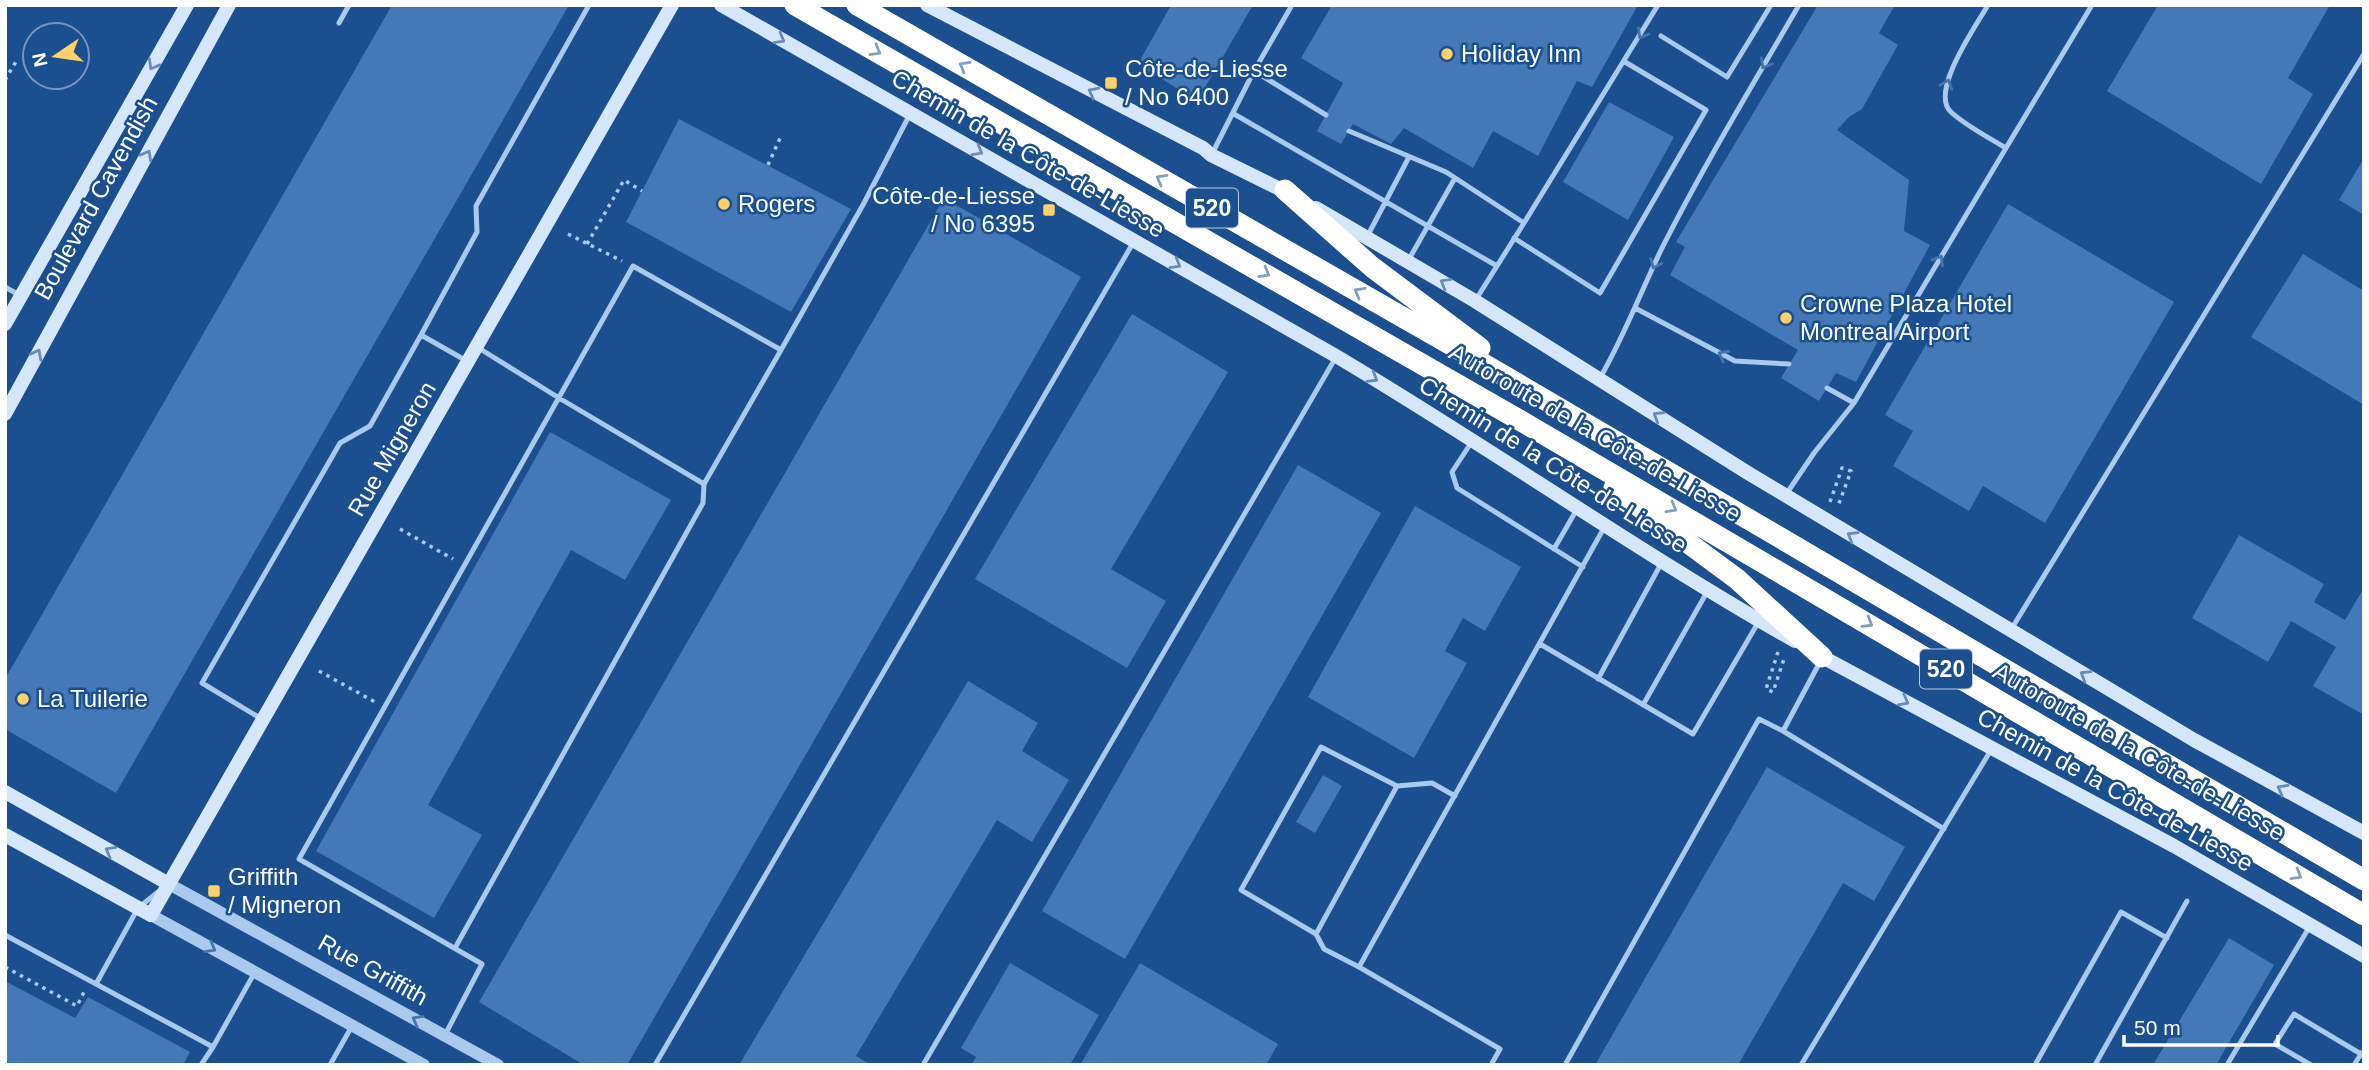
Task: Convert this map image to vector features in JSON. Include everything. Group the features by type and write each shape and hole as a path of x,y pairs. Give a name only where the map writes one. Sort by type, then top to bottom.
{"highway":[{"name":"Autoroute de la Côte-de-Liesse","path":"795,5 1528,425 2364,915"},
{"name":"Autoroute de la Côte-de-Liesse","path":"857,5 1566,413 2364,880"},
{"path":"1285,191 1372,267 1566,413"},
{"path":"1528,425 1737,579 1822,657"}],"main road":[{"name":"Boulevard Cavendish","path":"5,324 187,5"},
{"name":"Boulevard Cavendish","path":"5,414 229,5"},
{"name":"Rue Migneron","path":"145,911 169,884 672,5"},
{"name":"Chemin de la Côte-de-Liesse","path":"721,5 1336,356 1473,440 1662,562 1822,657 2174,846 2364,956"},
{"path":"927,5 1203,148 1211,155 1285,191 1367,237 1475,301 1785,495 2193,740 2364,833"},
{"name":"Rue Griffith","path":"5,792 169,884"},
{"path":"5,835 145,911"}],"street":[{"name":"Rue Griffith","path":"169,884 498,1065"},
{"path":"145,911 424,1065"}],"lane":[{"path":"339,23 349,5"},
{"path":"263,720 202,683 340,443 370,426 477,232 476,206 589,5"},
{"path":"1211,155 1292,5"},
{"path":"1475,301 1658,5"},
{"path":"1661,36 1727,77 1770,5"},
{"path":"1600,379 1662,250 1716,148 1799,5"},
{"path":"1988,5 1953,65 1943,95 1948,111 2006,148"},
{"path":"1785,495 1854,403 2092,5"},
{"path":"2011,631 2364,54"},
{"path":"1514,238 1600,293 1706,110 1625,62"},
{"path":"1254,71 1326,115"},
{"path":"455,948 703,503 704,484 863,203 911,112"},
{"path":"1234,114 1497,266"},
{"path":"1349,131 1455,178 1524,223"},
{"path":"1367,237 1409,157"},
{"path":"1408,261 1455,178"},
{"path":"655,1065 1135,241"},
{"path":"444,1035 482,964 299,859 633,266 780,350"},
{"path":"5,288 22,296"},
{"path":"1635,308 1735,361 1789,364"},
{"path":"421,335 468,361"},
{"path":"477,346 704,484"},
{"path":"923,1065 1336,356"},
{"path":"1827,388 1854,403"},
{"path":"1473,440 1452,472 1457,488 1583,567"},
{"path":"1554,549 1578,508"},
{"path":"1359,967 1605,526"},
{"path":"1598,679 1662,562"},
{"path":"1643,705 1708,590"},
{"path":"1540,644 1693,734 1759,620"},
{"path":"1783,731 1822,657"},
{"path":"1565,1065 1759,719 1944,829"},
{"path":"1455,796 1433,783 1396,786 1321,747 1241,890 1317,934 1324,949 1500,1049 1492,1065"},
{"path":"1801,1065 1992,748"},
{"path":"1317,934 1396,786"},
{"path":"2095,1065 2187,901"},
{"path":"96,984 145,911"},
{"path":"2035,1065 2121,912 2167,938"},
{"path":"2227,1065 2311,925"},
{"path":"5,935 213,1047"},
{"path":"201,1065 255,972"},
{"path":"2311,1065 2275,1044 2294,1014 2362,1053 2354,1065"},
{"path":"330,1065 352,1026"}],"path":[{"path":"5,80 17,60"},
{"path":"768,165 781,136"},
{"path":"587,244 624,180 642,191"},
{"path":"568,234 609,256"},
{"path":"1829,504 1842,468 1851,471 1842,494"},
{"path":"400,529 464,565"},
{"path":"1778,652 1766,689 1773,692 1780,670"},
{"path":"319,671 384,707"},
{"path":"5,967 76,1006 86,990 92,993"}],"building":[{"path":"392,5 569,5 116,793 5,729 5,679"},
{"path":"1171,5 1253,5 1197,101 1138,64"},
{"path":"1332,5 1638,5 1592,87 1577,81 1538,156 1493,131 1473,168 1404,128 1391,144 1353,124 1341,144 1317,131 1343,83 1301,58"},
{"path":"1818,5 1895,5 1879,33 1898,45 1862,109 1849,117 1837,130 1909,180 1904,231 1930,245 1856,382 1836,373 1819,401 1781,378 1798,350 1670,275 1685,247 1676,242"},
{"path":"2158,5 2330,5 2288,78 2313,94 2261,184 2107,91"},
{"path":"1609,102 1674,137 1628,220 1563,182"},
{"path":"679,119 851,209 791,312 626,222"},
{"path":"2364,158 2364,215 2339,200"},
{"path":"944,198 1081,277 627,1065 584,1065 479,1002"},
{"path":"2008,204 2174,302 2045,523 1983,486 1969,511 1893,466 1913,431 1885,415"},
{"path":"2303,254 2364,291 2364,405 2251,337"},
{"path":"1132,314 1228,372 1111,569 1166,601 1127,668 975,579"},
{"path":"550,432 671,500 625,580 571,550 428,805 482,835 434,918 316,851"},
{"path":"1298,465 1381,513 1125,959 1042,911"},
{"path":"1415,506 1521,567 1485,631 1463,618 1445,651 1467,663 1414,758 1308,697"},
{"path":"2239,535 2324,584 2314,602 2345,620 2362,591 2364,592 2364,715 2313,686 2336,647 2291,621 2268,662 2192,618"},
{"path":"968,681 1038,723 1022,751 1069,780 1032,842 997,820 856,1056 871,1065 739,1065"},
{"path":"1767,767 1905,847 1874,901 1843,883 1738,1065 1595,1065"},
{"path":"1323,775 1342,786 1315,833 1296,822"},
{"path":"2229,938 2274,965 2216,1065 2153,1065"},
{"path":"1010,963 1099,1015 1070,1065 971,1065 976,1057 961,1048"},
{"path":"1140,963 1278,1044 1266,1065 1080,1065"},
{"path":"5,981 75,1018 88,997 190,1052 183,1065 5,1065"}],"place":[{"name":"Holiday Inn","path":"1447,54"},
{"name":"Côte-de-Liesse / No 6400","path":"1111,83"},
{"name":"Rogers","path":"724,204"},
{"name":"Côte-de-Liesse / No 6395","path":"1049,210"},
{"name":"Crowne Plaza Hotel Montreal Airport","path":"1786,318"},
{"name":"La Tuilerie","path":"23,699"},
{"name":"Griffith / Migneron","path":"214,891"}]}
